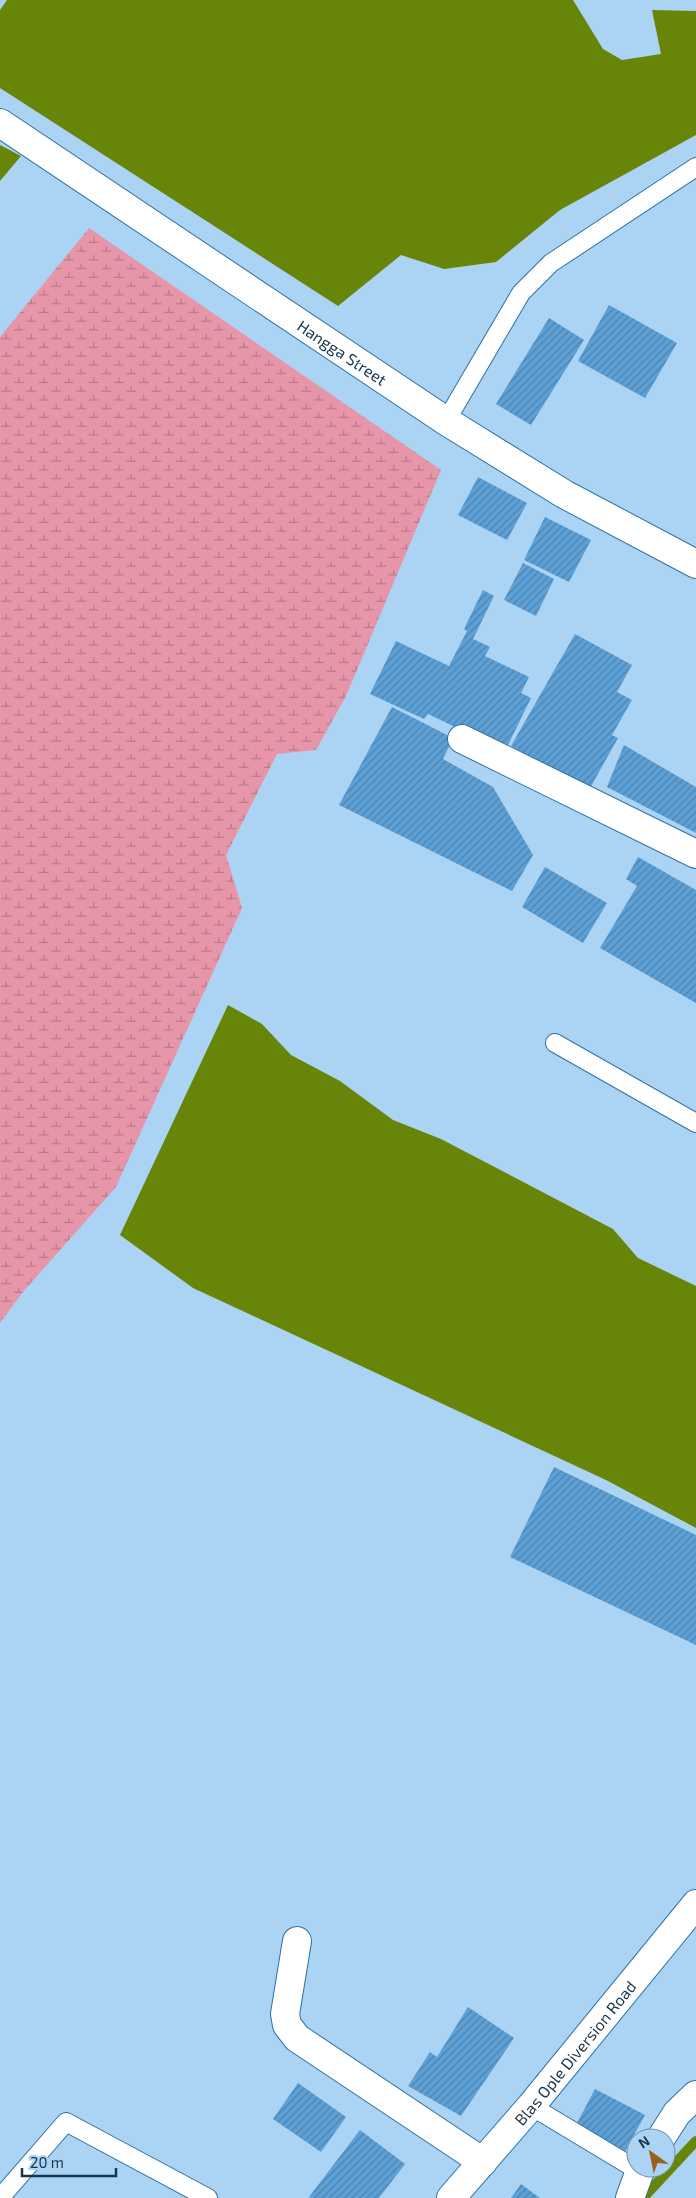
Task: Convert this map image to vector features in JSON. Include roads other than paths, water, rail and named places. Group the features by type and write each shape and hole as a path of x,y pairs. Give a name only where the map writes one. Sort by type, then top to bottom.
{"street":[{"name":"Hangga Street","path":"0,123 446,421 564,494 696,564"},
{"path":"462,739 696,854"},
{"name":"Blas Ople Diversion Road","path":"451,2198 531,2106 696,1904"},
{"path":"297,1941 285,2014 287,2025 297,2038 483,2162"},
{"path":"667,2128 677,2113 696,2095"},
{"path":"630,2198 637,2178"}],"lane":[{"path":"446,421 521,294 537,275 551,263 696,167"},
{"path":"555,1043 696,1123"},
{"path":"531,2106 626,2162"},
{"path":"0,2198 66,2122 208,2198"}],"waterway":[{"path":"643,2198 696,2141"}]}
